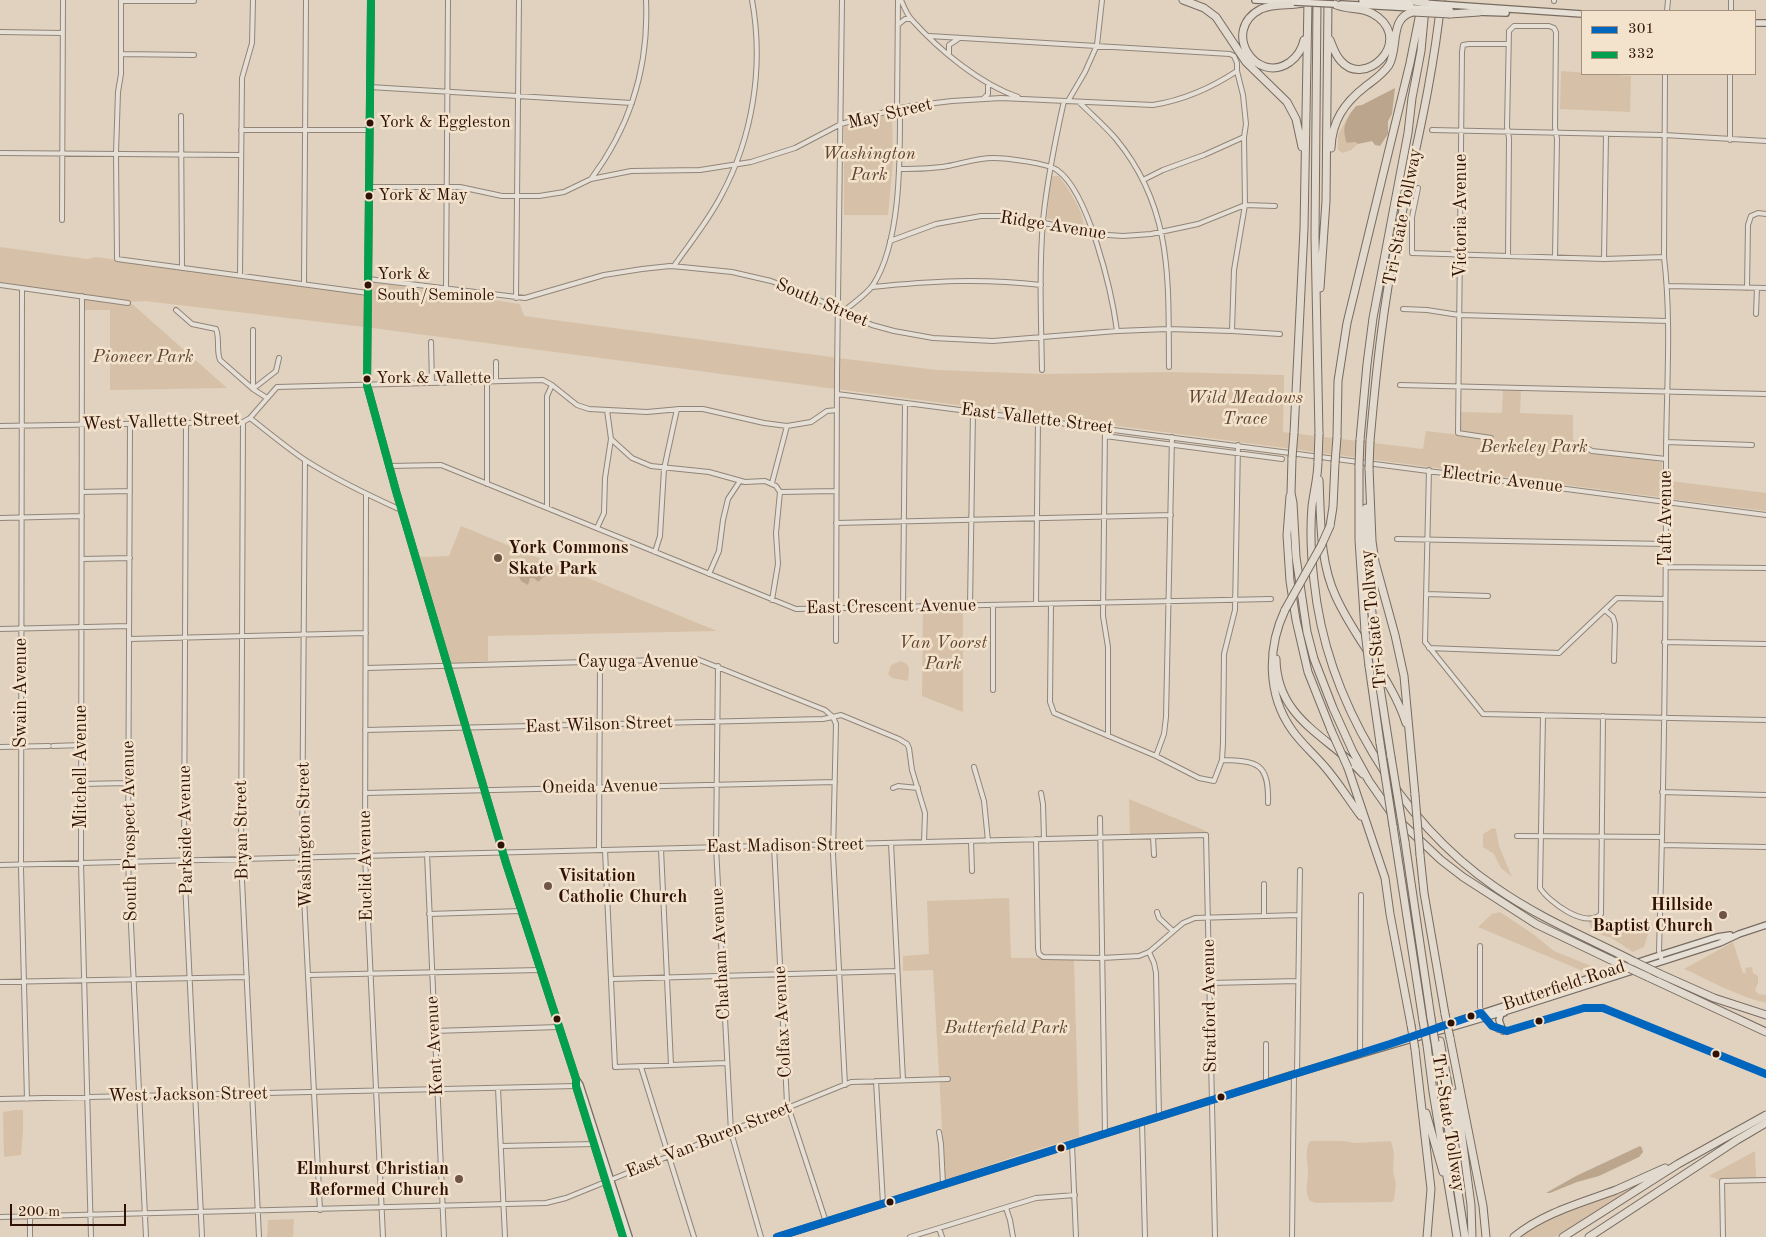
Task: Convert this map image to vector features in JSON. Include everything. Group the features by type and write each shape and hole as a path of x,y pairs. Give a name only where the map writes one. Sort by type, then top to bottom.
{"highway":[{"path":"1183,0 1204,8 1216,17 1246,62 1287,102 1296,119 1301,141 1305,182"},
{"path":"1317,0 1315,237 1318,463 1324,558 1335,596 1395,695 1408,728 1412,753"},
{"name":"Tri-State Tollway","path":"1441,0 1427,97 1384,308 1376,367 1370,441 1366,546 1379,681 1428,991 1438,1042 1460,1235"},
{"path":"1308,25 1303,46 1297,57 1284,66 1271,68 1258,63 1248,54 1243,44 1243,34 1246,24 1257,12 1269,6 1306,1 1308,25 1305,182 1294,433 1288,503 1290,581 1296,620 1308,672 1348,768 1385,878 1415,1049 1432,1189 1427,1237"},
{"path":"1326,201 1330,192 1332,134 1337,119 1349,100 1388,66 1394,53 1399,22 1413,5 1425,1"},
{"path":"1366,822 1326,768 1290,728 1280,707 1273,681 1272,656 1278,629 1305,580 1307,572 1322,546 1330,526 1336,464 1338,381 1347,323 1425,1"},
{"name":"Tri-State Tollway","path":"1425,1 1423,37 1408,134 1373,318 1365,379 1359,466 1359,540 1369,666 1392,826 1409,922 1433,1092 1451,1197 1460,1235"},
{"path":"1317,301 1321,283 1326,201 1328,33 1331,2 1340,7 1359,8 1376,15 1384,23 1388,31 1389,46 1386,54 1377,64 1363,69 1350,67 1340,60 1333,48 1328,33"},
{"path":"1413,5 1479,12"},
{"path":"1318,463 1312,506 1311,532 1317,607 1329,656 1338,681 1358,724 1381,766 1424,825 1465,865 1494,887 1528,908 1660,974 1714,998 1766,1015"},
{"path":"1369,468 1372,541 1375,562 1400,654 1404,676 1424,893 1445,1014 1478,1177 1485,1217 1486,1237"},
{"path":"1290,493 1294,503 1296,557 1301,599 1314,659 1343,732 1369,781 1392,814 1441,860 1463,877 1536,924 1766,1032"},
{"path":"1286,614 1276,660 1279,678 1287,699 1313,732 1358,769 1369,781"},
{"path":"1450,1038 1469,1191 1472,1237"},
{"path":"1438,1042 1469,1191"},
{"path":"1420,1091 1451,1197"},
{"path":"1564,1237 1678,1164 1766,1114"},
{"path":"1589,1237 1766,1123"},
{"path":"1737,1140 1766,1128"},
{"path":"1514,1237 1530,1226 1559,1211 1618,1189 1666,1167 1678,1164"},
{"path":"1595,1237 1620,1217"}],"main road":[{"path":"371,0 367,385 389,466 521,911 595,1144 630,1237"},
{"path":"1255,0 1294,3"},
{"path":"1362,0 1413,5"},
{"path":"1306,1 1413,5"},
{"path":"1425,1 1450,10 1581,14"},
{"path":"1479,12 1546,12"},
{"name":"Butterfield Road","path":"1482,1015 1507,1011 1717,937 1739,934 1766,925"},
{"name":"Butterfield Road","path":"777,1237 1661,958"},
{"path":"1503,1031 1499,1020 1501,1014 1507,1011"},
{"path":"576,1083 580,1085 623,1237"}],"street":[{"path":"62,220 63,0"},
{"path":"194,1 121,0 116,153 117,259 368,292"},
{"path":"240,275 242,78 252,43 253,0"},
{"path":"304,284 306,0"},
{"path":"446,289 448,0"},
{"path":"516,298 518,0"},
{"path":"591,180 613,147 632,104 643,58 646,0"},
{"path":"674,266 713,209 736,165 748,126 756,82 757,42 752,0"},
{"path":"836,641 842,0"},
{"path":"899,0 911,19 949,54 988,83 1024,98"},
{"path":"844,311 872,287 890,241 899,169 897,27 899,0"},
{"path":"1042,370 1041,285 1043,222 1050,167 1056,135 1066,101 1084,72 1097,45 1102,0"},
{"path":"897,27 902,20 911,19"},
{"path":"1508,256 1508,44 1510,28 1514,26 1554,28 1556,32 1555,257"},
{"path":"0,32 63,33"},
{"path":"929,36 1194,51 1234,56 1237,61 1237,71 1244,95 1246,153 1245,205 1234,270 1232,330"},
{"path":"949,54 949,45 952,41 962,38"},
{"name":"Victoria Avenue","path":"1491,438 1458,433 1463,45 1508,44"},
{"path":"120,54 194,55"},
{"name":"May Street","path":"369,187 468,188 496,195 539,196 564,192 591,180 631,171 700,170 756,161 808,142 840,124 898,109 983,99 1024,98 1146,105 1164,103 1202,91 1237,71"},
{"name":"Taft Avenue","path":"1661,958 1659,951 1666,567 1668,321 1668,286 1664,257 1665,75"},
{"path":"1730,75 1730,140"},
{"path":"983,99 988,94 988,83"},
{"path":"370,87 632,104"},
{"path":"1079,102 1115,138 1143,180 1162,232 1168,277 1169,367"},
{"path":"181,116 182,268"},
{"path":"241,130 369,130"},
{"path":"1432,130 1606,134 1766,141"},
{"path":"1604,259 1606,134"},
{"path":"1143,180 1244,136"},
{"path":"0,153 62,152 241,155"},
{"path":"899,169 936,168 974,160 996,158 1015,160 1056,170 1070,185 1093,234 1108,282 1117,331"},
{"path":"1418,188 1412,217 1412,253 1604,259 1664,257"},
{"name":"Ridge Avenue","path":"890,241 936,224 971,217 1006,216 1043,222 1093,234 1133,236 1198,224 1245,205 1275,206"},
{"path":"1747,288 1748,225 1751,216 1758,213 1766,214"},
{"name":"South Street","path":"368,279 525,298 610,274 674,266 714,269 752,276 790,287 872,325 933,338 993,341 1168,329 1232,330 1280,334"},
{"path":"872,287 964,280 1041,285"},
{"path":"0,285 128,302"},
{"path":"1668,286 1766,288"},
{"name":"Swain Avenue","path":"22,288 21,865 27,1099"},
{"path":"1756,314 1757,288"},
{"name":"Mitchell Avenue","path":"82,296 81,863 91,1237"},
{"path":"1403,309 1427,310 1459,315 1668,321"},
{"path":"176,310 192,324 216,329 218,332 220,360 266,398"},
{"path":"253,330 253,388"},
{"path":"430,342 432,383"},
{"path":"253,388 276,371 279,358"},
{"path":"496,362 496,381"},
{"path":"367,385 543,380 572,402 589,409 647,412 677,409 713,410 754,421 786,426 805,423 816,419 827,411 837,410"},
{"path":"487,382 488,484"},
{"name":"West Vallette Street","path":"0,426 243,422 250,418 275,388 367,385"},
{"path":"547,508 547,396 552,385"},
{"path":"1400,385 1766,394"},
{"name":"East Vallette Street","path":"837,394 1238,445"},
{"path":"903,607 905,403"},
{"path":"655,552 660,536 664,468 677,409"},
{"path":"598,528 604,513 605,478 611,439 607,410"},
{"path":"970,606 973,411"},
{"path":"250,418 305,460 366,494 403,511"},
{"path":"1036,604 1038,420"},
{"name":"Parkside Avenue","path":"186,422 184,861 202,1237"},
{"name":"Bryan Street","path":"243,422 240,859 259,1237"},
{"name":"South Prospect Avenue","path":"130,424 128,862 146,1237"},
{"path":"772,483 786,426"},
{"path":"1105,428 1103,616 1108,647 1108,736"},
{"name":"East Vallette Street","path":"1105,436 1282,459"},
{"path":"1156,756 1164,734 1166,717 1166,638 1169,601 1172,437"},
{"path":"611,439 639,462 651,466 709,472 740,481 772,483 776,486 780,492 776,533 778,564 772,600"},
{"path":"1666,442 1752,445"},
{"path":"1051,604 1050,702 1054,713 1156,756 1199,778 1214,781 1222,760 1224,654 1234,619 1236,600 1238,445"},
{"name":"Electric Avenue","path":"1238,445 1766,515"},
{"path":"1584,446 1592,451 1666,460"},
{"name":"Washington Street","path":"305,460 302,858 320,1210"},
{"name":"East Crescent Avenue","path":"389,466 438,464 796,609 1271,599"},
{"path":"1429,470 1426,642 1483,714 1766,720"},
{"path":"709,574 718,550 722,520 728,499 740,481"},
{"path":"780,492 836,491"},
{"path":"82,492 130,492"},
{"name":"Euclid Avenue","path":"366,494 365,856 382,1237"},
{"path":"836,523 1171,515"},
{"path":"0,518 82,516"},
{"path":"1396,539 1666,544"},
{"path":"82,559 130,558"},
{"path":"1666,567 1766,568"},
{"path":"1427,594 1488,596"},
{"path":"1429,648 1559,653 1617,598 1665,599"},
{"path":"993,605 993,690"},
{"path":"1605,610 1612,617 1614,624 1614,661"},
{"path":"0,630 129,626"},
{"path":"129,639 366,633"},
{"path":"1664,642 1766,644"},
{"name":"Cayuga Avenue","path":"366,668 697,658 825,710 833,717 841,715 903,741 910,748 910,758 925,815 924,842"},
{"path":"599,850 600,661"},
{"name":"Chatham Avenue","path":"718,666 716,847 731,1132 761,1237"},
{"path":"1543,715 1540,888 1545,896 1571,913 1586,920 1596,919 1601,914 1603,716"},
{"path":"833,717 836,724 834,845 845,1085"},
{"name":"East Wilson Street","path":"366,730 823,719 833,717"},
{"path":"0,747 81,745"},
{"path":"1222,760 1248,761 1260,768 1268,780 1268,802"},
{"path":"974,767 984,801 988,841"},
{"name":"Oneida Avenue","path":"365,793 835,782"},
{"path":"81,784 129,783"},
{"path":"893,788 898,786 918,788"},
{"path":"1662,792 1766,795"},
{"path":"1041,793 1044,839"},
{"path":"1100,818 1105,1133"},
{"name":"East Madison Street","path":"0,865 1206,835"},
{"name":"Stratford Avenue","path":"1206,835 1215,1237"},
{"path":"1517,836 1662,837"},
{"path":"1153,837 1154,855"},
{"path":"1036,839 1038,949 1041,956 1047,958 1135,957 1149,952 1190,919 1299,915"},
{"path":"971,841 972,872"},
{"path":"891,843 903,1080"},
{"path":"1662,845 1766,847"},
{"name":"Colfax Avenue","path":"774,846 787,1103 826,1222"},
{"path":"661,849 671,1065"},
{"path":"605,850 616,1067 726,1063"},
{"name":"Kent Avenue","path":"426,854 444,1237"},
{"path":"1292,1237 1300,870"},
{"path":"1264,884 1264,916"},
{"path":"1360,1054 1361,895"},
{"path":"429,914 521,911"},
{"path":"1157,912 1159,918 1173,931"},
{"path":"1480,946 1479,1003 1482,1015 1494,1027 1503,1031 1512,1030 1578,1009 1597,1007 1766,1074"},
{"path":"1149,952 1156,973 1159,1116"},
{"path":"309,975 540,970"},
{"path":"612,979 897,971"},
{"path":"0,982 247,977"},
{"path":"1210,983 1298,981"},
{"path":"434,1031 559,1027"},
{"path":"1266,1044 1266,1082"},
{"path":"641,1066 694,1237"},
{"name":"East Van Buren Street","path":"0,1217 320,1210 556,1202 854,1082 948,1079"},
{"path":"876,1081 883,1204"},
{"name":"West Jackson Street","path":"0,1099 498,1088 576,1083"},
{"path":"498,1088 505,1237"},
{"path":"1142,1122 1145,1237"},
{"path":"938,1132 941,1144 943,1184"},
{"path":"501,1146 595,1144"},
{"path":"1072,1144 1076,1237"},
{"path":"1723,1237 1722,1181 1766,1180"},
{"path":"910,1237 1042,1197 1075,1196"},
{"path":"1006,1208 1013,1237"},
{"path":"30,1216 30,1237"},
{"path":"939,1228 942,1237"}],"green space":[{"path":"1561,71 1581,72 1581,75 1631,76 1630,112 1560,109"},
{"name":"Washington Park","path":"892,114 893,162 888,215 844,215 844,127"},
{"path":"1346,120 1345,126 1348,143 1355,142 1358,144 1351,150 1343,153 1338,150 1338,135"},
{"path":"1051,176 1059,176 1071,194 1079,207 1084,228 1047,218"},
{"name":"Wild Meadows Trace","path":"0,247 87,259 96,257 370,295 370,282 520,304 524,316 937,370 1043,374 1171,372 1284,375 1283,432 1423,449 1426,431 1460,435 1461,412 1502,413 1503,390 1521,390 1520,413 1573,415 1573,439 1579,444 1579,448 1582,451 1662,462 1663,494 1660,497 1635,494 372,328 145,301 130,302 227,388 110,390 110,310 84,310 84,301 87,298 0,287"},
{"path":"1670,481 1766,493 1766,511 1672,499"},
{"path":"461,526 717,631 488,636 488,661 451,663 420,557 449,556"},
{"name":"Van Voorst Park","path":"923,611 963,611 963,712 922,696"},
{"path":"901,661 907,664 909,668 908,681 892,678 888,674 891,665"},
{"path":"1129,799 1206,831 1206,834 1130,835"},
{"path":"1493,828 1496,829 1499,846 1512,877 1501,868 1494,854 1483,847 1483,834"},
{"name":"Butterfield Park","path":"1009,898 1011,958 1074,960 1079,1137 945,1180 933,970 903,971 903,956 929,954 927,901"},
{"path":"1500,912 1554,951 1596,968 1585,972 1478,927 1492,914"},
{"path":"1599,920 1609,923 1611,926 1620,926 1622,923 1645,923 1648,934 1644,947 1633,952 1610,937 1593,932 1588,921"},
{"path":"1733,942 1743,973 1746,973 1745,968 1752,967 1753,973 1758,976 1755,990 1758,994 1766,995 1766,1003 1734,992 1684,969"},
{"path":"23,1110 21,1155 5,1157 3,1114 4,1112"},
{"path":"1310,1141 1356,1143 1391,1141 1394,1153 1393,1171 1396,1184 1394,1200 1391,1202 1317,1203 1310,1201 1307,1191 1307,1152"},
{"path":"1755,1151 1756,1178 1719,1180 1709,1176"},
{"path":"1630,1187 1631,1189 1555,1237 1520,1237 1532,1228 1559,1214"},
{"path":"294,1219 293,1237 267,1237 268,1220"}],"shaded area":[{"path":"1395,88 1392,114 1388,121 1388,134 1380,146 1375,145 1372,141 1358,144 1355,142 1347,143 1344,133 1345,123 1356,106 1362,105"},
{"path":"535,567 541,573 546,569 549,572 538,582 534,578 530,578 528,585 521,581 517,573 531,571"},
{"path":"1640,1146 1643,1152 1639,1157 1599,1176 1546,1193 1576,1176"}],"transit line":[{"name":"332","path":"371,0 367,385 396,491 506,863 576,1079 576,1086 623,1237"},
{"name":"301","path":"777,1237 1390,1044 1481,1013 1492,1026 1507,1031 1584,1008 1603,1008 1766,1074"}],"place":[{"name":"York & Eggleston","path":"370,123"},
{"name":"York & May","path":"369,196"},
{"name":"York & South/Seminole","path":"368,285"},
{"name":"York & Vallette","path":"367,379"},
{"name":"York Commons Skate Park","path":"498,558"},
{"name":"Visitation Catholic Church","path":"548,886"},
{"name":"Hillside Baptist Church","path":"1723,915"},
{"name":"Elmhurst Christian Reformed Church","path":"459,1179"}],"park label":[{"name":"Pioneer Park","path":"143,357"},
{"name":"Berkeley Park","path":"1534,447"}]}
